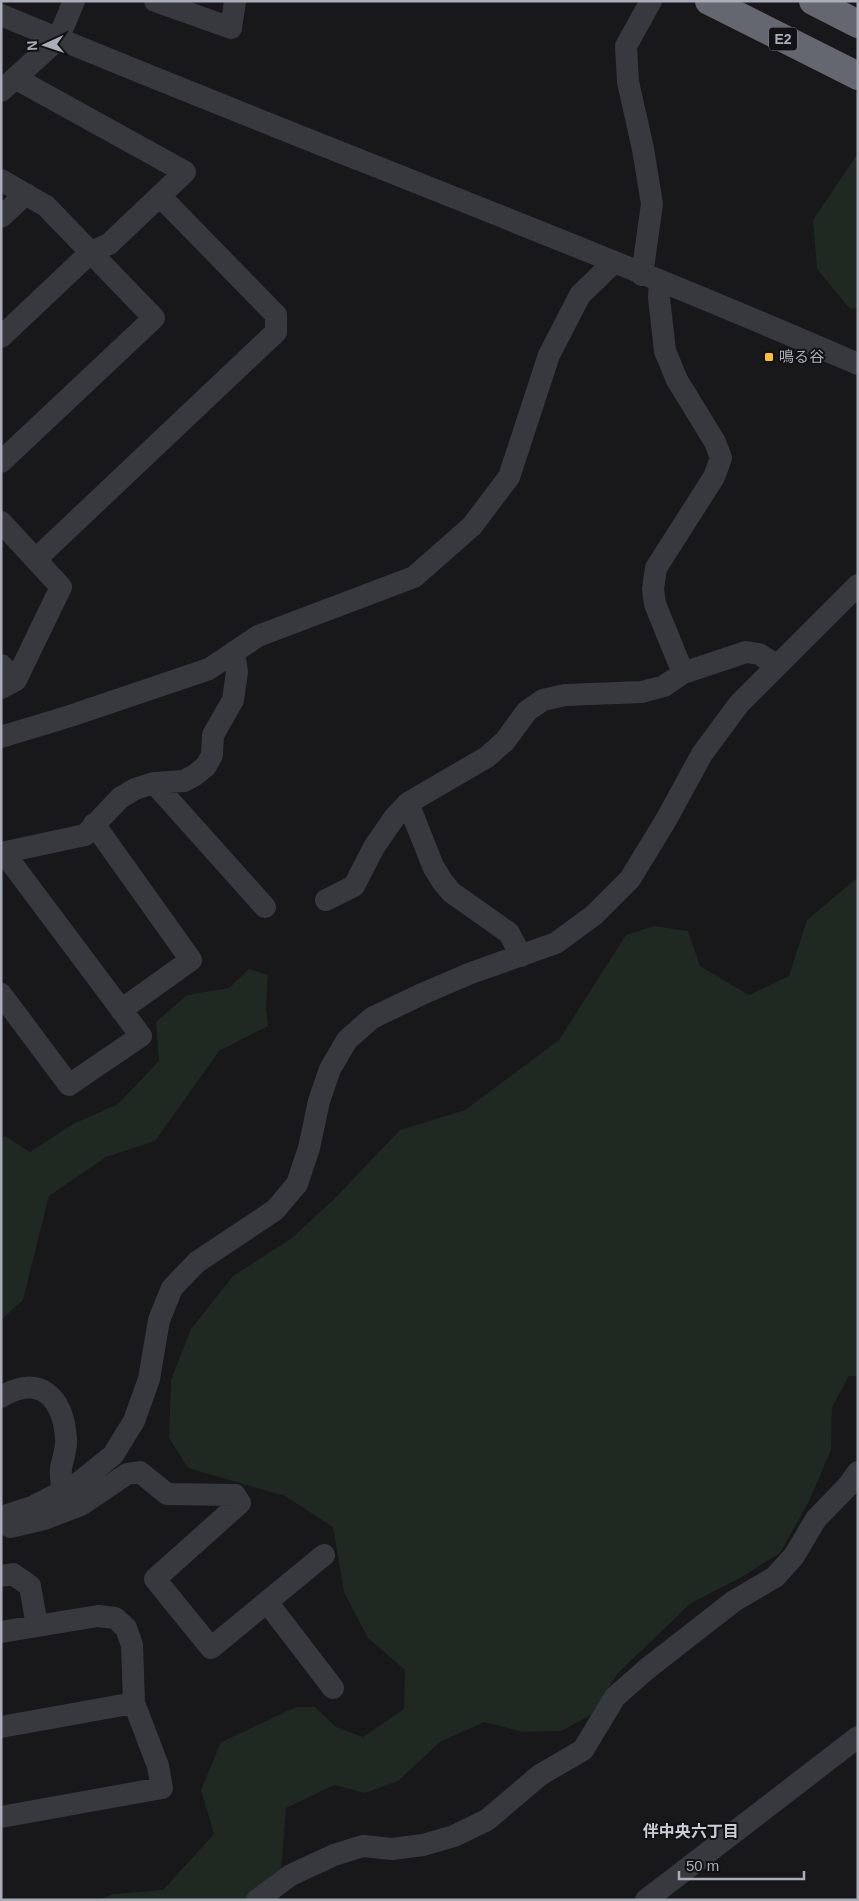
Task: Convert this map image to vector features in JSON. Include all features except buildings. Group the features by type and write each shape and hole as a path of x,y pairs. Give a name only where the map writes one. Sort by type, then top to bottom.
{"highway":[{"name":"E2","path":"709,1 858,76"},
{"path":"813,1 858,24"},
{"path":"841,1 858,9"}],"street":[{"path":"1,337 91,252 109,244 185,172 8,84 58,39 74,1"},
{"path":"155,1 231,28 235,1"},
{"path":"647,9 626,46 628,82 642,141 652,204 651,279 659,298 665,351 677,380 715,442 721,458 714,477 656,568 652,589 655,604 683,673"},
{"path":"1,15 651,279 733,310 858,364"},
{"path":"1,180 46,206 154,318 1,462"},
{"path":"1,217 26,194"},
{"path":"36,559 276,332 276,315 160,196"},
{"path":"1,737 70,716 208,669 258,636 414,577 472,526 508,477 549,355 580,296 613,262"},
{"path":"1,522 61,587 6,678"},
{"path":"1,1517 32,1507 77,1484 113,1455 134,1421 148,1379 159,1320 172,1288 197,1262 275,1210 297,1184 310,1148 319,1100 330,1069 347,1040 372,1018 471,973 556,943 594,916 630,879 666,820 702,754 739,704 858,585"},
{"path":"1,994 69,1085 141,1036 2,853 85,835 120,798 135,789 154,783 184,781 206,766 212,754 213,735 233,700 237,672 234,652"},
{"path":"326,900 354,886 374,847 394,818 408,803 487,757 505,741 527,711 543,700 565,695 642,692 664,686 683,673 746,652 759,654 776,665"},
{"path":"154,783 265,907"},
{"path":"408,803 433,866 442,881 451,892 510,933 521,956"},
{"path":"94,824 196,969 122,1010"},
{"path":"1,1398 13,1390 32,1387 49,1393 62,1413 66,1440 61,1471 62,1491"},
{"path":"1,1529 44,1519 81,1505 127,1474 140,1472 167,1494 235,1495 240,1503 155,1578 210,1648 324,1555"},
{"path":"257,1900 291,1875 334,1855 364,1846 392,1849 423,1845 454,1836 487,1820 540,1775 583,1750 615,1697 648,1668 734,1601 775,1578 794,1556 816,1519 848,1486 858,1472"},
{"path":"1,1576 13,1574 30,1586 37,1626"},
{"path":"267,1602 333,1688"},
{"path":"1,1632 98,1616 116,1618 126,1628 132,1645 134,1703 158,1766 162,1788 1,1817"},
{"path":"1,1727 134,1703"},
{"path":"646,1900 858,1737"}],"shaded area":[{"path":"856,156 858,157 858,308 850,309 817,269 813,220"},
{"path":"858,877 858,1376 849,1376 832,1407 831,1450 809,1501 780,1553 742,1577 691,1603 618,1673 591,1715 561,1731 522,1732 484,1722 440,1742 398,1781 365,1793 334,1785 286,1808 281,1871 249,1900 98,1900 113,1894 163,1890 214,1834 201,1790 221,1742 296,1707 315,1707 336,1727 363,1737 404,1709 405,1670 368,1638 344,1592 333,1527 285,1496 188,1468 169,1438 171,1380 191,1329 233,1276 292,1238 334,1199 400,1130 465,1110 559,1040 626,935 654,926 688,931 700,966 749,995 789,976 807,920"},
{"path":"249,969 268,975 266,1008 268,1026 219,1051 155,1141 106,1157 49,1196 23,1300 1,1320 1,1139 5,1136 30,1152 73,1124 118,1104 159,1061 156,1022 187,995 229,988"}],"place":[{"name":"鳴る谷","path":"769,357"}],"district":[{"name":"伴中央六丁目","path":"691,1831"}]}
